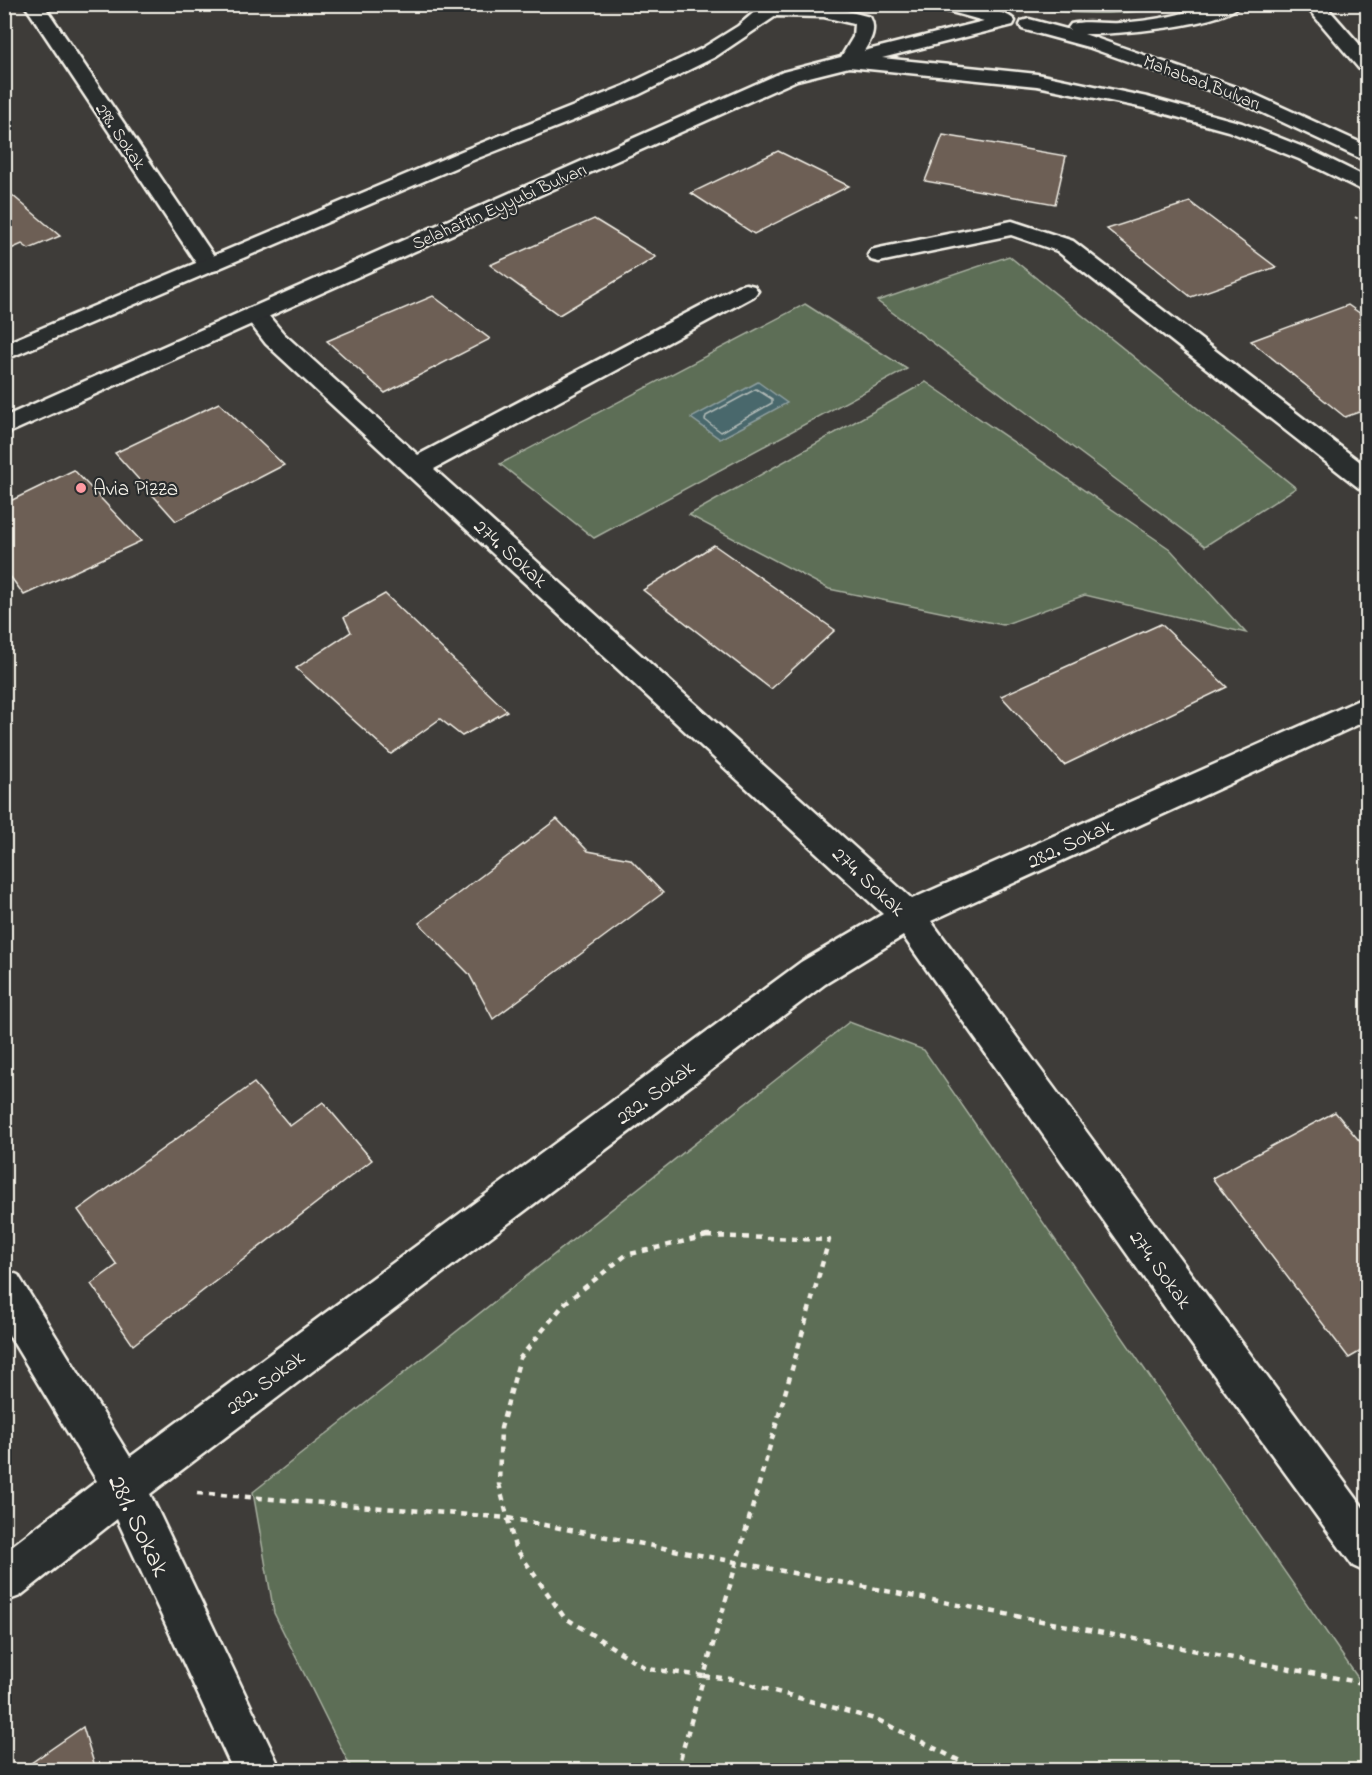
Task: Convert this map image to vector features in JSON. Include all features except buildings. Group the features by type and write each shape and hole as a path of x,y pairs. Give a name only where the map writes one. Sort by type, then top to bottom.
{"main road":[{"name":"298. Sokak","path":"33,4 209,266"},
{"path":"944,4 1029,25 1089,29 1147,27 1199,17 1232,4"},
{"path":"1313,4 1368,67"},
{"path":"4,353 473,153 652,82 704,58 775,6 824,11 863,21 865,28 862,40 849,61 1037,80 1147,103 1235,127 1306,155 1368,187"},
{"name":"Selahattin Eyyubi Bulvarı","path":"4,427 790,76 1006,21"},
{"name":"Mahabad Bulvarı","path":"1029,25 1095,43 1240,95 1352,146 1368,156"},
{"path":"879,255 1012,228 1065,246 1368,482"},
{"path":"417,467 746,291"},
{"name":"274. Sokak","path":"255,314 275,339 908,916 1182,1298 1368,1551"},
{"name":"282. Sokak","path":"4,1580 124,1486 813,973 908,916 1368,707"},
{"name":"281. Sokak","path":"4,1289 124,1486 257,1770"}],"path":[{"path":"677,1770 704,1676 736,1563 829,1240 707,1236 626,1255 565,1303 520,1358 501,1428 498,1484 515,1547 564,1617 647,1670 704,1676 731,1679 878,1720 978,1770"},
{"path":"194,1492 508,1518 1368,1684"}],"green space":[{"path":"1016,5 1170,5 1114,13 1072,13"},
{"path":"1009,256 1296,488 1205,546 877,301"},
{"path":"805,304 907,369 594,538 500,464"},
{"path":"926,382 1170,549 1246,633 1085,595 1003,625 829,589 689,515"},
{"path":"849,1022 924,1050 1367,1691 1367,1770 352,1770 274,1613 253,1492"}],"water":[{"path":"758,382 787,403 720,439 691,418"}],"place":[{"name":"Avia Pizza","path":"81,488"}]}
